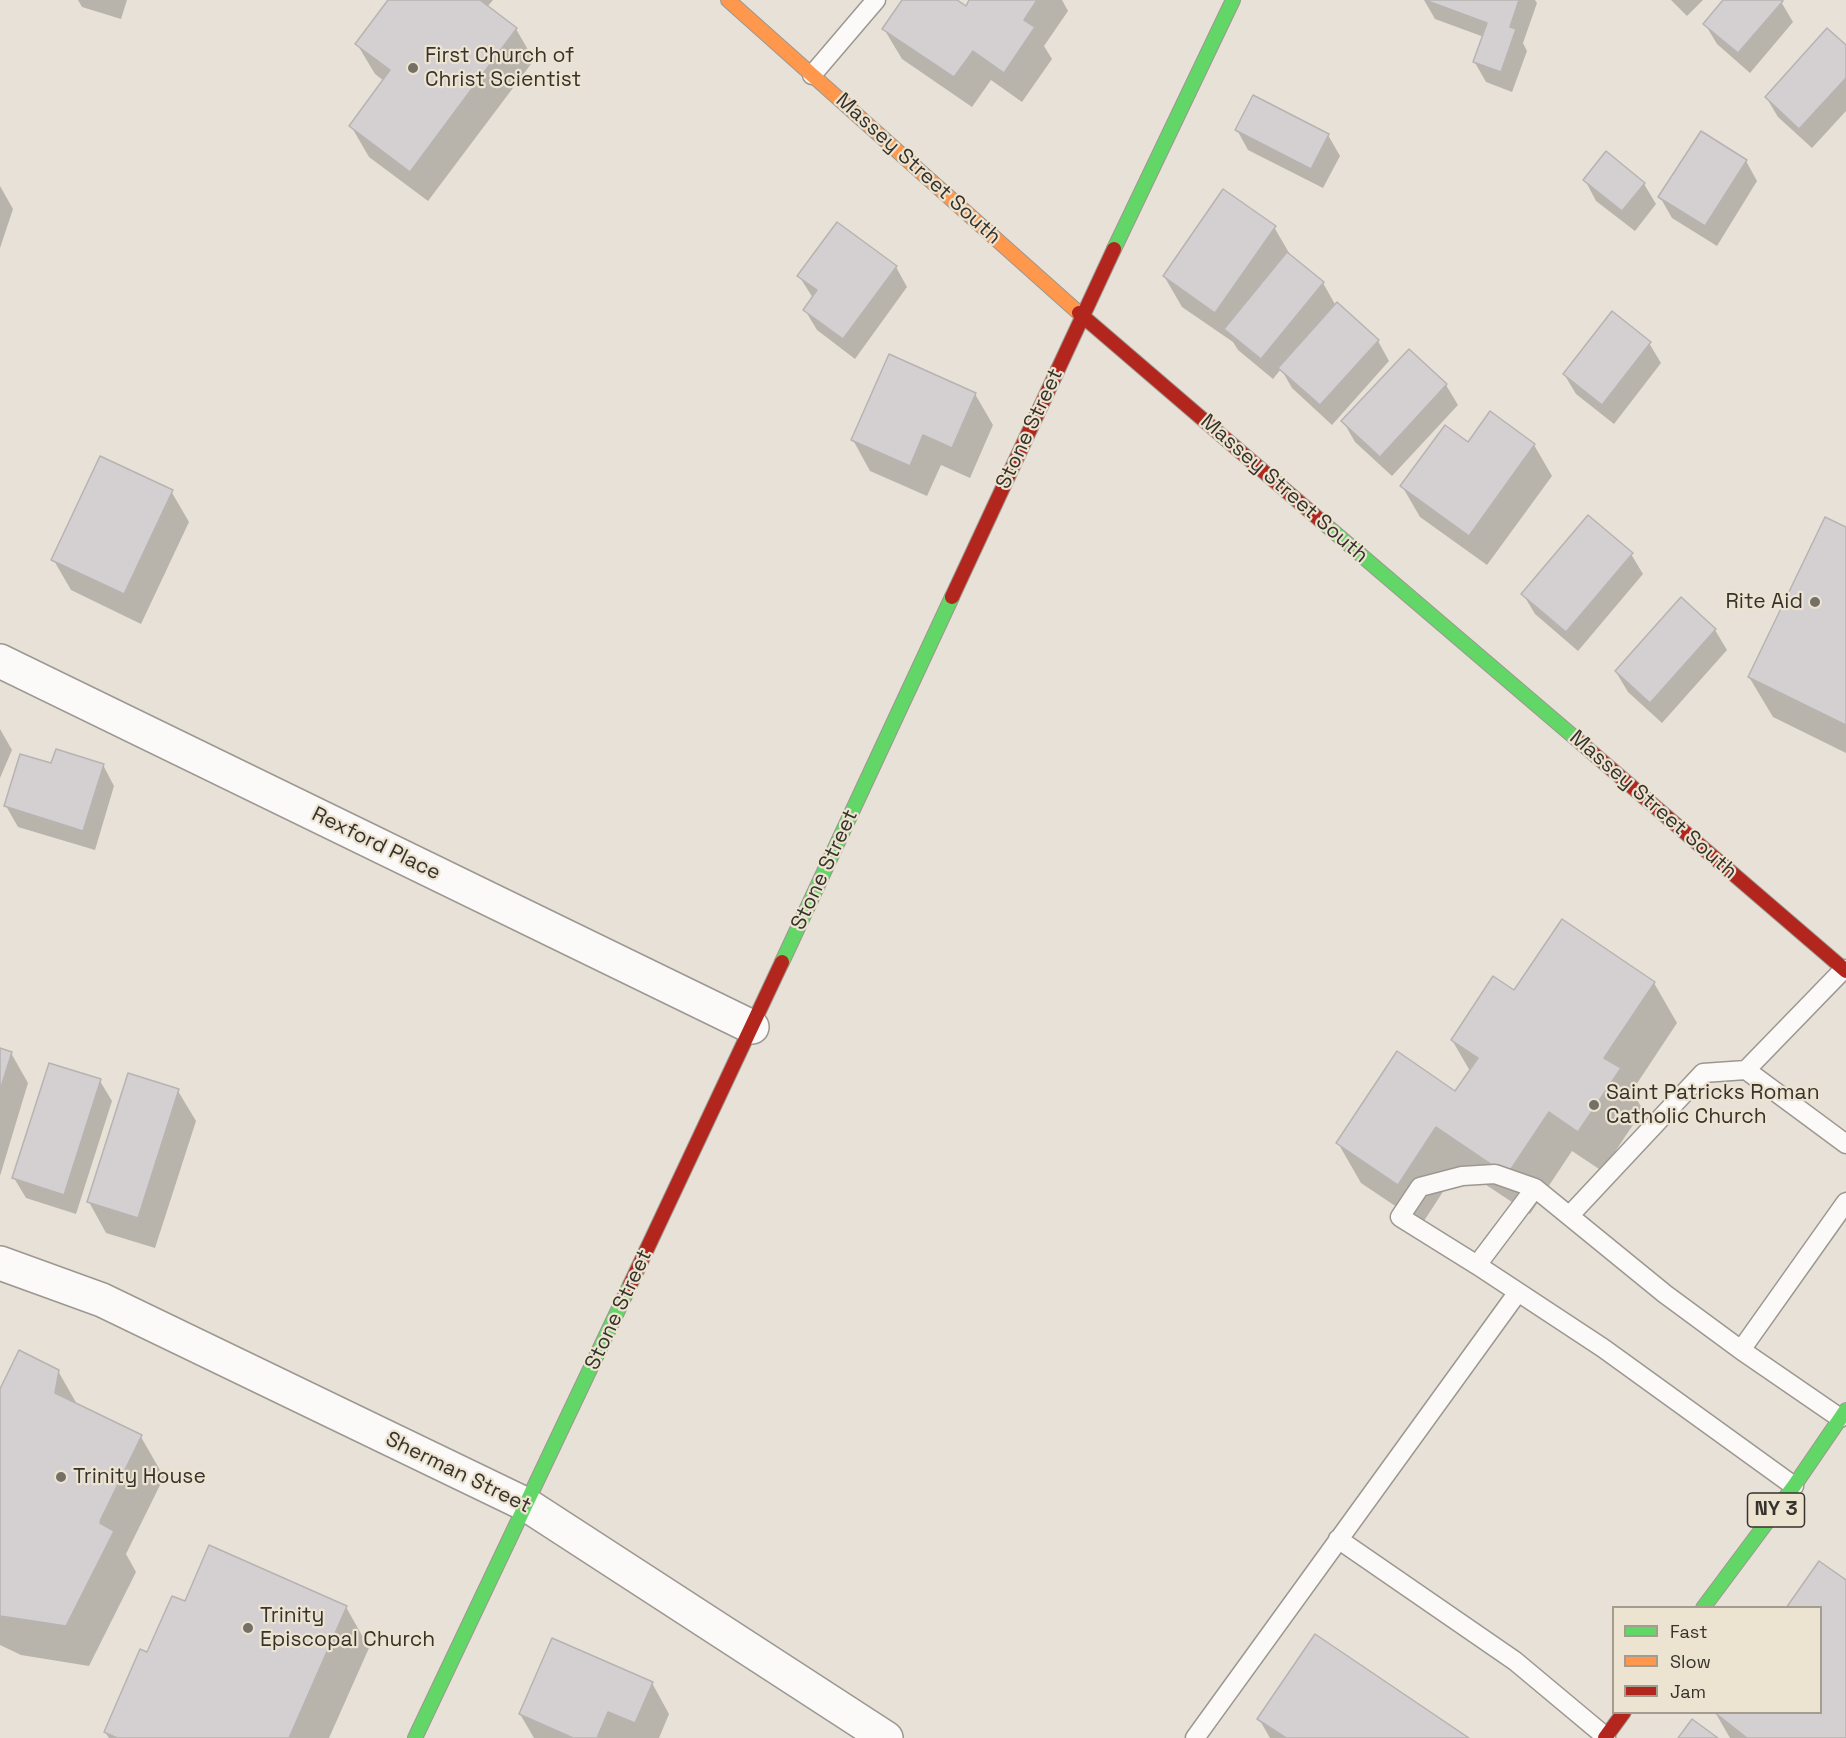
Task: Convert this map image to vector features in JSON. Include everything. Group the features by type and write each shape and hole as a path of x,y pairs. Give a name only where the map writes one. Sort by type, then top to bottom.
{"main road":[{"name":"Massey Street South","path":"728,0 1082,316 1845,970"},
{"name":"Stone Street","path":"415,1738 752,1027 1226,2"},
{"name":"NY 3","path":"1704,1606 1794,1486 1843,1414"},
{"path":"1605,1738 1623,1714"}],"street":[{"name":"Rexford Place","path":"0,662 752,1027"},
{"name":"Sherman Street","path":"0,1263 102,1300 527,1505 886,1738"}],"lane":[{"path":"812,75 876,0"},
{"path":"1746,1070 1845,970"},
{"path":"1570,1215 1703,1073 1746,1070 1846,1144"},
{"path":"1794,1486 1603,1348 1400,1217 1420,1187 1462,1176 1495,1174 1535,1188 1665,1294 1741,1350 1843,1414"},
{"path":"1477,1265 1535,1188"},
{"path":"1741,1350 1846,1202"},
{"path":"1195,1738 1518,1292"},
{"path":"1338,1539 1515,1661 1605,1738"}],"building":[{"path":"388,0 480,0 517,28 410,172 349,126 390,70 355,44"},
{"path":"902,0 957,0 966,6 969,0 1037,0 1024,20 1035,27 1004,73 973,51 954,77 882,29"},
{"path":"1425,0 1519,0 1510,27 1516,29 1501,72 1473,62 1487,23"},
{"path":"1723,0 1783,1 1738,53 1703,24"},
{"path":"1827,28 1846,45 1846,78 1799,129 1765,97"},
{"path":"1253,95 1329,134 1311,169 1235,130"},
{"path":"1701,131 1747,160 1705,226 1658,197"},
{"path":"1606,151 1645,183 1622,211 1583,180"},
{"path":"1223,189 1276,226 1215,313 1163,276"},
{"path":"837,222 897,266 843,339 803,310 817,290 797,276"},
{"path":"1287,252 1324,282 1261,359 1224,329"},
{"path":"1337,302 1379,340 1320,405 1278,368"},
{"path":"1612,311 1651,342 1602,405 1563,374"},
{"path":"1409,349 1447,384 1380,457 1341,421"},
{"path":"889,354 976,393 952,448 923,435 910,466 851,440"},
{"path":"1490,411 1535,444 1469,536 1400,486 1445,425 1468,442"},
{"path":"100,456 173,490 124,594 51,560"},
{"path":"1588,515 1633,553 1566,632 1521,594"},
{"name":"Rite Aid","path":"1825,517 1846,527 1846,725 1748,677"},
{"path":"1681,597 1716,629 1650,703 1615,671"},
{"path":"56,749 104,764 83,831 4,806 20,754 51,763"},
{"path":"1562,919 1655,982 1604,1058 1621,1068 1578,1132 1549,1112 1507,1175 1436,1127 1398,1185 1336,1143 1397,1051 1455,1091 1478,1058 1451,1040 1493,976 1514,990"},
{"path":"0,1048 12,1052 0,1090"},
{"path":"49,1063 101,1079 64,1195 12,1178"},
{"path":"128,1073 179,1089 138,1218 87,1202"},
{"name":"Trinity House","path":"19,1350 59,1370 55,1393 142,1435 101,1519 100,1523 114,1531 66,1626 0,1616 0,1389"},
{"name":"Trinity Episcopal Church","path":"209,1545 347,1606 289,1738 117,1738 104,1732 140,1649 147,1652 172,1596 185,1601"},
{"path":"1819,1561 1846,1580 1846,1738 1747,1738 1717,1714 1822,1714 1822,1606 1787,1606"},
{"path":"1315,1634 1469,1738 1286,1738 1257,1719"},
{"path":"552,1638 653,1682 635,1723 608,1712 597,1738 573,1738 519,1714"},
{"path":"1692,1719 1718,1738 1678,1738"}],"traffic: fast":[{"path":"1114,249 1233,0"},
{"path":"1320,520 1581,743"},
{"path":"782,962 952,597"},
{"path":"415,1738 630,1285"},
{"path":"1704,1606 1794,1486 1846,1410"}],"traffic: slow":[{"path":"728,0 1079,313"}],"traffic: jam":[{"path":"952,597 1114,249"},
{"path":"1079,313 1320,520"},
{"path":"1581,743 1846,971"},
{"path":"630,1285 782,962"},
{"path":"1605,1738 1623,1714"}],"place":[{"name":"First Church of Christ Scientist","path":"413,68"},
{"name":"Rite Aid","path":"1815,602"},
{"name":"Saint Patricks Roman Catholic Church","path":"1594,1105"},
{"name":"Trinity House","path":"61,1477"},
{"name":"Trinity Episcopal Church","path":"248,1628"}]}
